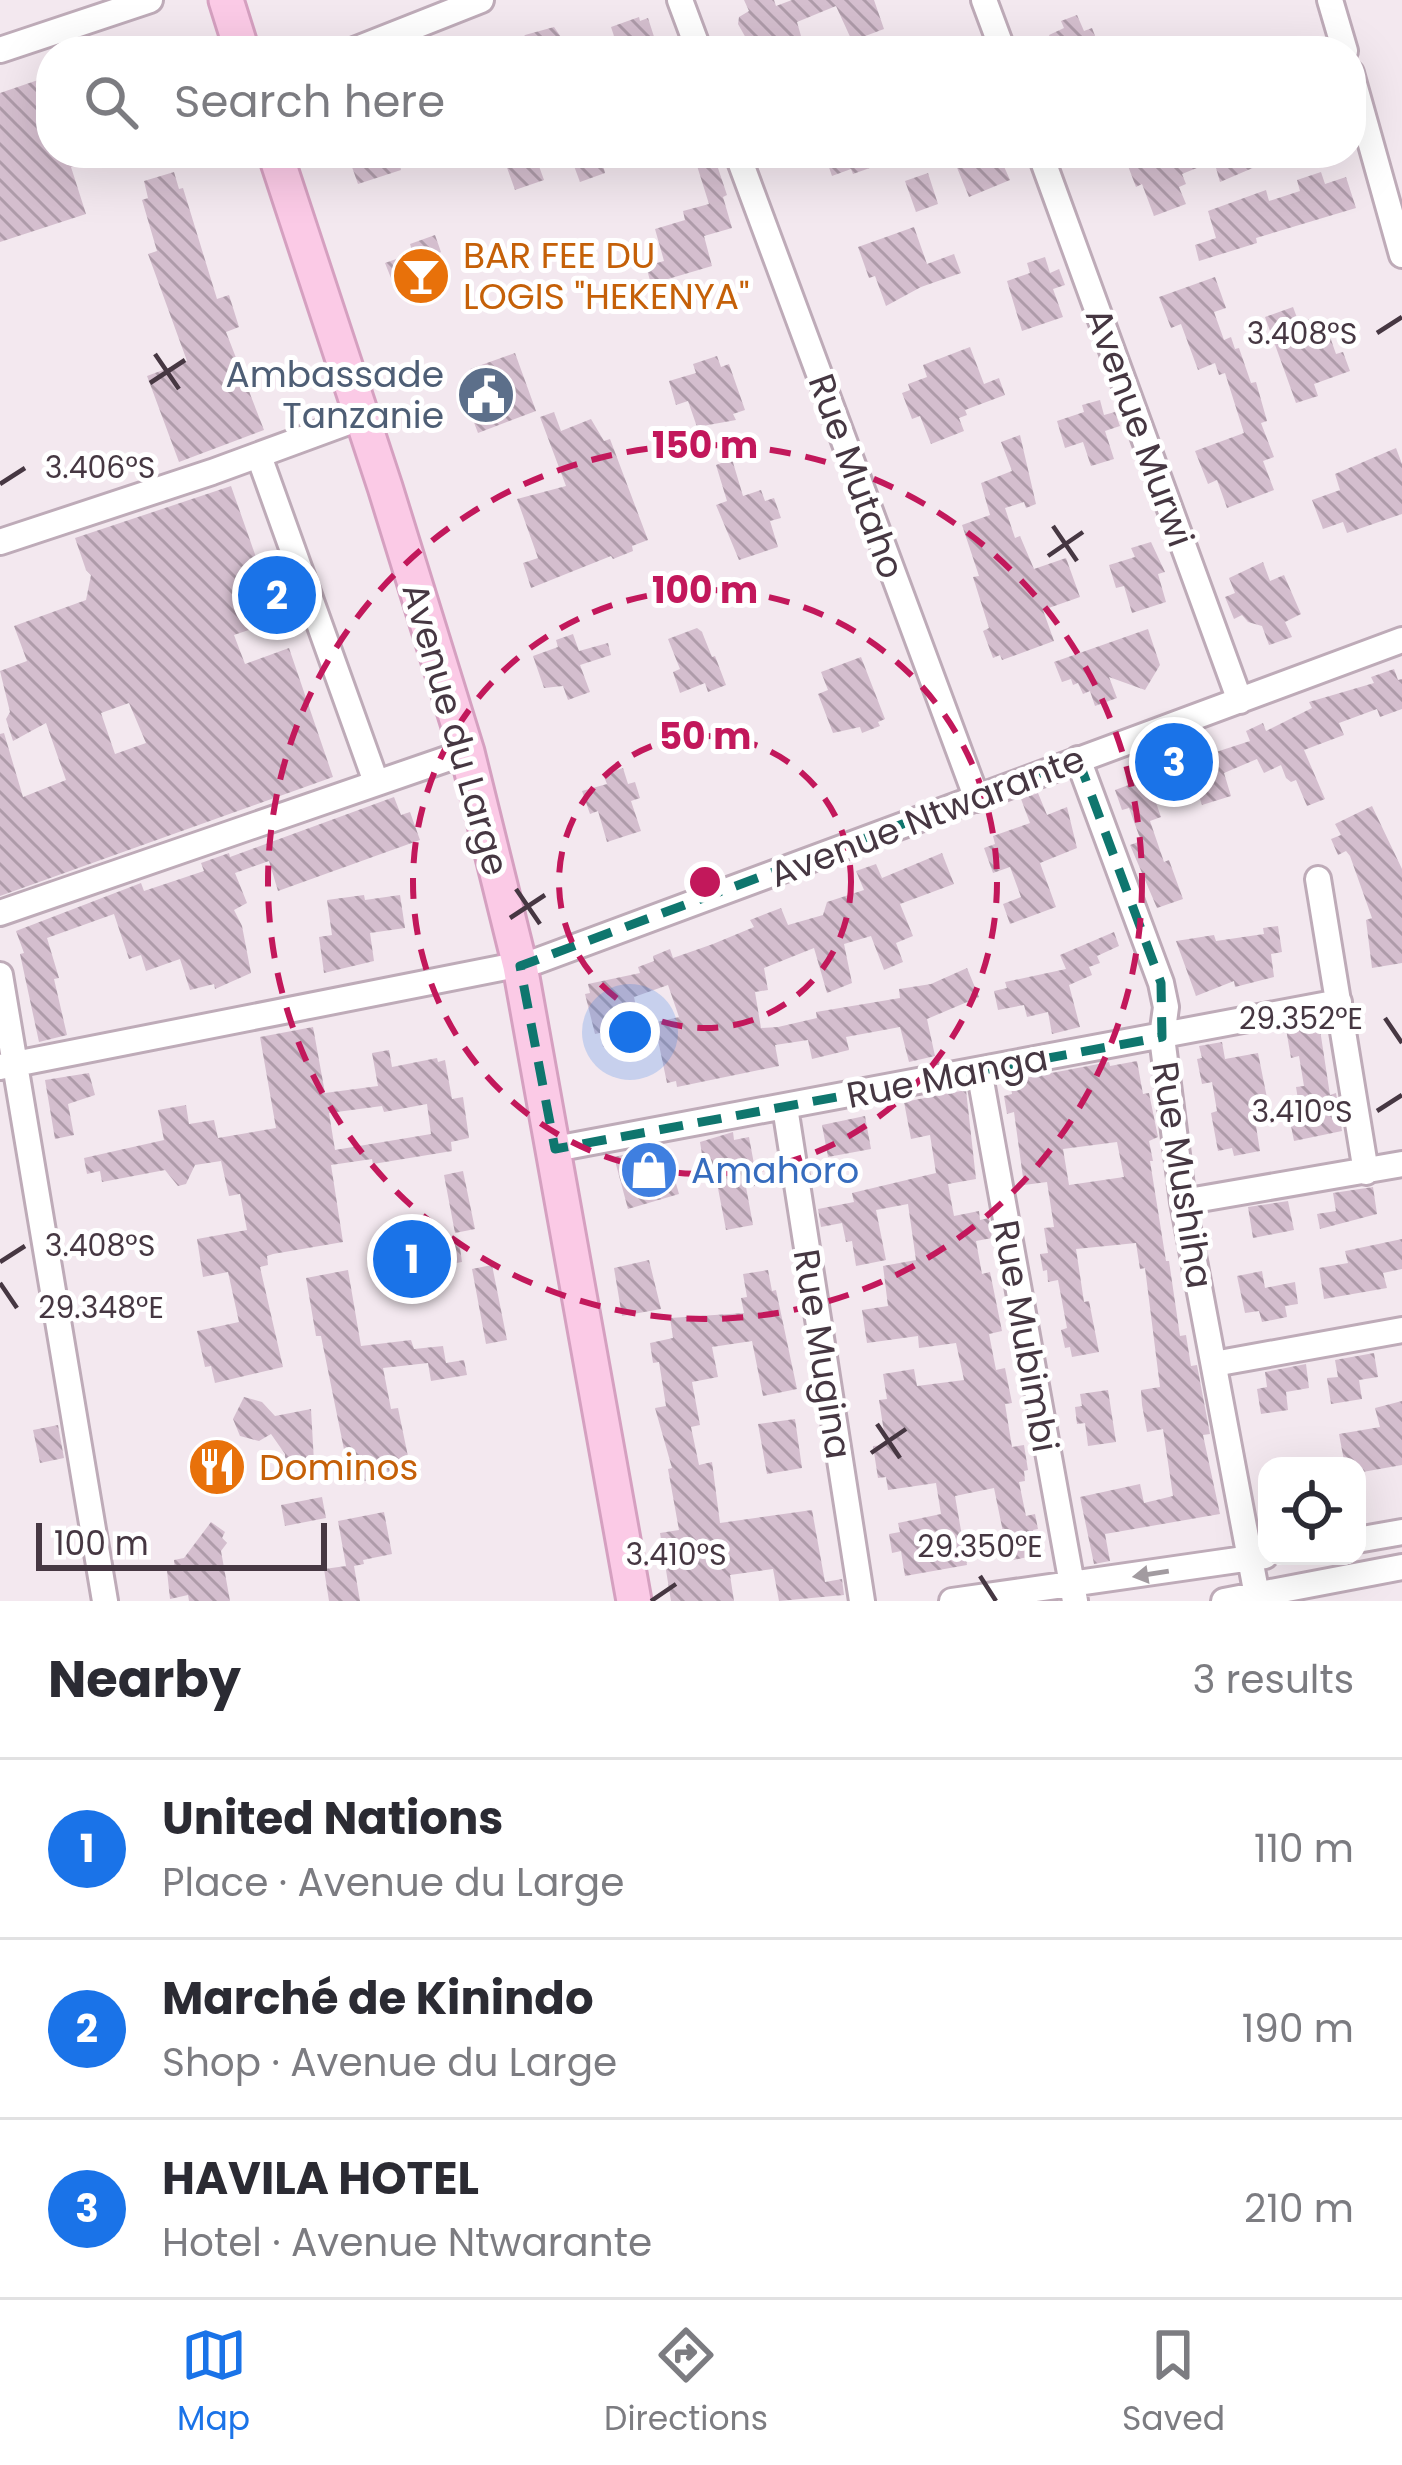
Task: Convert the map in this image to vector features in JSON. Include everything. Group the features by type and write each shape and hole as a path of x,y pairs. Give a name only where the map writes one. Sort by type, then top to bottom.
{"main road":[{"path":"226,0 237,36"},
{"name":"Avenue du Large","path":"280,168 467,752 520,966 634,1601"}],"street":[{"path":"42,36 150,0"},
{"path":"390,36 481,0"},
{"path":"680,0 693,36"},
{"path":"984,0 997,36"},
{"path":"1330,0 1341,36"},
{"path":"0,50 36,38"},
{"path":"1366,113 1392,181 1402,255"},
{"name":"Rue Mutaho","path":"743,168 976,799"},
{"name":"Avenue Murwi","path":"1045,168 1240,701"},
{"path":"0,542 362,417"},
{"path":"260,456 376,782"},
{"name":"Avenue Ntwarante","path":"8,1066 520,966 1402,640"},
{"path":"0,913 467,752"},
{"name":"Rue Mushiha","path":"1078,759 1161,982 1166,1007 1162,1037 1183,1202 1214,1364 1258,1549"},
{"path":"1318,879 1366,1172"},
{"path":"0,975 8,1066 105,1601"},
{"name":"Rue Manga","path":"555,1149 1339,1002"},
{"name":"Rue Mubimbi","path":"979,1070 1073,1593"},
{"name":"Rue Mugina","path":"784,1106 862,1601"},
{"path":"1183,1202 1402,1165"},
{"path":"1214,1364 1402,1330"},
{"path":"1366,1538 1402,1532"},
{"path":"952,1601 1073,1593 1258,1557"},
{"name":"Rue Mushiha","path":"1257,1598 1259,1565"},
{"path":"1224,1601 1402,1567"}],"highlighted area":[{"path":"1078,759 1161,983 1162,1037 555,1149 520,966"}],"building":[{"path":"744,0 774,0 776,6 792,0 874,0 884,29 850,36 836,6 797,22 801,36 745,36 739,17 749,11"},
{"path":"1077,15 1084,31 1092,28 1095,36 1049,36 1064,28 1061,21"},
{"path":"648,18 654,36 614,36 611,27"},
{"path":"554,27 560,36 524,36"},
{"path":"36,81 36,168 71,168 86,214 0,242 0,93"},
{"path":"352,168 401,170 358,184"},
{"path":"507,168 540,168 544,180 515,190"},
{"path":"575,168 604,168 605,173 580,182"},
{"path":"698,168 718,168 732,228 704,236 712,266 651,284 646,266 664,261 655,229 685,220 683,211 709,204"},
{"path":"829,168 870,168 853,174 851,169 832,176"},
{"path":"957,168 1005,168 1010,180 969,197"},
{"path":"1129,168 1197,168 1182,174 1186,184 1179,187 1186,204 1154,216 1142,184 1136,187"},
{"path":"1216,168 1253,168 1220,182"},
{"path":"174,172 217,299 229,295 239,327 226,332 264,430 179,462 147,376 187,361 148,254 157,251 142,200 148,198 144,181"},
{"path":"1321,172 1325,184 1346,177 1356,208 1199,261 1195,245 1216,238 1208,211 1266,190 1269,201 1300,191 1297,180"},
{"path":"928,173 938,204 916,212 905,181"},
{"path":"914,227 927,264 954,254 961,273 886,306 858,247"},
{"path":"435,235 441,252 437,254 441,264 433,267 439,297 420,304 406,278 393,283 385,263 413,253 410,244"},
{"path":"1045,257 1050,273 1059,269 1065,285 1053,289 1063,317 1022,331 1007,281 1030,273 1027,263"},
{"path":"1215,277 1226,308 1214,312 1224,340 1231,337 1251,383 1256,382 1267,421 1261,423 1274,457 1263,461 1274,490 1227,508 1217,480 1208,484 1195,451 1244,433 1225,373 1219,375 1215,363 1198,370 1181,324 1171,328 1159,297"},
{"path":"1293,307 1299,323 1316,317 1322,334 1328,331 1336,354 1343,352 1350,371 1314,384 1318,396 1296,403 1265,317"},
{"path":"970,347 984,384 999,378 1005,395 965,410 967,415 959,418 964,431 931,444 920,416 912,419 902,393 910,390 908,384 927,377 923,365"},
{"path":"515,353 536,411 478,433 459,383 473,378 470,369"},
{"path":"717,356 721,367 729,364 745,410 733,414 736,420 697,427 688,401 676,405 669,381 696,373 693,364"},
{"path":"1100,400 1104,415 1115,412 1120,426 1105,431 1114,459 1091,466 1083,442 1065,448 1057,421 1084,412 1082,405"},
{"path":"554,412 561,431 591,419 604,441 610,439 648,540 632,546 633,551 531,588 523,563 538,558 517,499 566,486 540,417"},
{"path":"1020,435 1036,504 1005,508 1015,538 1020,536 1034,569 1066,558 1080,597 1043,610 1054,641 1002,660 1000,655 993,658 983,631 989,628 973,577 979,576 962,525 990,515 981,483 1012,471 1001,442"},
{"path":"1396,448 1402,464 1402,514 1347,533 1343,522 1323,529 1312,500 1340,490 1335,474"},
{"path":"732,459 743,496 761,490 765,501 774,498 781,518 770,521 778,547 739,560 716,505 727,501 716,465"},
{"path":"231,486 278,620 234,635 245,664 289,648 333,777 0,896 0,734 4,733 23,797 66,780 46,723 13,741 0,671 27,661 14,626 86,600 91,575 75,538","holes":["129,703 146,743 115,754 101,713"]},
{"path":"1151,542 1165,572 1158,574 1166,602 1132,613 1124,586 1116,588 1109,565 1135,557 1131,548"},
{"path":"1263,562 1270,581 1284,575 1301,614 1285,622 1292,637 1269,645 1262,626 1242,615 1234,619 1225,597 1235,593 1229,578"},
{"path":"697,628 726,685 708,692 705,683 680,693 673,672 680,669 668,639"},
{"path":"1148,629 1160,665 1145,690 1109,677 1117,698 1095,706 1090,691 1083,694 1071,679 1062,682 1054,662"},
{"path":"573,634 579,651 608,643 611,655 580,665 590,692 568,700 563,686 544,688 533,656 558,647 556,640"},
{"path":"861,657 885,719 862,733 860,727 833,733 818,694 828,690 821,672"},
{"path":"1394,669 1398,680 1402,679 1402,709 1380,717 1377,709 1339,723 1344,735 1304,750 1325,799 1307,806 1296,780 1286,778 1281,765 1264,773 1257,759 1224,773 1231,796 1202,805 1195,784 1188,786 1179,757 1213,745 1216,752 1250,741 1246,731 1263,723 1266,731 1312,708 1309,702 1374,683 1371,677"},
{"path":"623,768 640,798 631,801 641,831 607,842 598,811 590,814 582,791 607,784 603,774"},
{"path":"1153,776 1161,817 1150,821 1183,899 1157,908 1130,845 1141,841 1129,808 1122,810 1115,790"},
{"path":"1038,793 1047,815 1067,807 1077,848 1040,863 1056,907 1010,924 1003,904 1021,897 1010,867 993,873 984,848 995,844 993,836 1030,823 1021,799"},
{"path":"394,797 401,815 410,812 420,840 278,891 269,861 235,873 247,903 234,910 251,973 215,989 214,984 190,990 180,959 146,971 141,955 129,959 114,914 47,938 59,978 54,979 67,1035 39,1042 16,931 141,883 144,891 204,871 201,863 229,853 230,857"},
{"path":"1372,806 1402,869 1402,963 1372,968 1366,920 1372,918 1350,856 1346,851 1338,855 1331,839 1341,835 1335,824"},
{"path":"942,853 954,884 900,904 913,936 896,943 903,962 884,970 871,936 844,944 852,983 827,993 814,948 764,968 768,990 755,992 761,1028 817,1018 816,1012 900,998 899,989 931,984 967,968 979,997 927,1019 935,1056 909,1062 900,1027 846,1037 849,1050 812,1059 808,1040 775,1045 779,1066 677,1087 676,1081 667,1083 658,1040 611,1051 603,1047 600,1033 595,1034 585,994 590,993 588,984 640,973 638,967 654,961 653,956 670,949 673,958 713,944 754,927 750,920 781,908 788,925 823,915 827,902 864,890 856,871 876,864 882,878","holes":["668,985 679,1017 640,1026 634,997"]},
{"path":"364,895 365,900 400,895 405,928 370,933 374,961 324,973 319,937 332,935 327,900"},
{"path":"1278,926 1282,952 1271,954 1274,977 1235,987 1234,981 1196,996 1176,941 1264,934 1263,928"},
{"path":"1114,932 1119,946 1097,956 1100,963 1089,967 1092,975 1069,985 1080,1027 1052,1034 1048,1012 1027,1017 1024,1005 998,1010 994,991 1007,988 1005,982 1066,969 1060,955"},
{"path":"1319,1023 1330,1095 1336,1093 1342,1131 1294,1141 1290,1121 1301,1118 1296,1087 1304,1086 1299,1056 1291,1058 1286,1029"},
{"path":"313,1027 325,1093 378,1086 372,1053 389,1050 392,1067 445,1060 452,1099 463,1097 469,1138 451,1142 452,1151 373,1164 372,1159 331,1165 343,1242 273,1254 267,1256 268,1265 260,1267 283,1367 215,1383 211,1366 205,1367 197,1331 239,1322 228,1272 203,1277 197,1239 247,1230 240,1194 229,1196 221,1161 195,1165 186,1184 178,1186 165,1170 102,1182 100,1171 87,1174 84,1158 164,1140 158,1110 186,1105 189,1124 214,1120 218,1138 276,1128 260,1037","holes":["427,1104 431,1134 335,1150 329,1113 382,1106 384,1112"]},
{"path":"1222,1042 1225,1059 1258,1053 1272,1123 1256,1126 1260,1151 1234,1156 1232,1148 1218,1151 1211,1113 1217,1111 1212,1082 1202,1084 1197,1059 1202,1058 1199,1046"},
{"path":"1137,1061 1143,1094 1149,1093 1158,1137 1149,1141 1150,1161 1166,1261 1180,1336 1186,1335 1191,1366 1197,1365 1210,1434 1203,1435 1220,1514 1105,1534 1110,1561 1094,1564 1080,1497 1140,1484 1144,1503 1173,1496 1163,1429 1147,1432 1142,1405 1141,1390 1160,1387 1145,1268 1140,1269 1136,1243 1076,1249 1084,1302 1089,1301 1099,1352 1072,1357 1061,1330 1067,1328 1058,1280 1048,1282 1040,1254 1048,1253 1044,1228 1054,1227 1047,1182 1024,1185 1014,1112 1007,1114 1004,1096 1012,1094 1010,1081 1109,1062 1110,1066","holes":["1117,1142 1124,1177 1069,1185 1063,1149"]},
{"path":"89,1073 95,1095 68,1104 74,1135 55,1139 45,1080"},
{"path":"966,1090 976,1179 948,1184 954,1216 979,1211 980,1220 989,1218 992,1238 976,1241 982,1274 990,1272 1002,1331 989,1334 996,1370 1005,1368 1012,1403 1005,1404 1012,1447 1024,1445 1028,1470 1025,1481 1019,1482 1026,1516 1035,1514 1037,1555 1009,1561 994,1488 955,1496 967,1565 905,1576 901,1551 892,1553 889,1534 900,1532 898,1523 941,1514 936,1483 888,1490 886,1477 878,1478 873,1446 886,1445 879,1400 887,1399 883,1374 914,1369 917,1386 964,1380 956,1343 919,1348 918,1336 867,1343 862,1310 888,1306 883,1266 916,1260 908,1204 876,1210 886,1260 856,1266 852,1241 846,1242 842,1223 821,1227 818,1209 854,1202 852,1193 936,1173 930,1135 911,1139 904,1102"},
{"path":"865,1116 871,1149 828,1157 822,1125"},
{"path":"733,1132 734,1140 749,1137 756,1175 755,1186 746,1187 753,1225 726,1230 717,1183 707,1185 700,1142"},
{"path":"665,1145 679,1194 628,1209 614,1157"},
{"path":"463,1171 475,1229 455,1233 444,1175"},
{"path":"1373,1187 1377,1214 1320,1229 1317,1214 1336,1211 1333,1193"},
{"path":"1288,1201 1294,1230 1253,1238 1248,1207"},
{"path":"1402,1239 1402,1269 1383,1273 1387,1288 1324,1299 1319,1268 1348,1263 1345,1251"},
{"path":"459,1241 462,1262 423,1269 420,1247"},
{"path":"649,1260 661,1309 622,1316 614,1268"},
{"path":"492,1265 507,1340 486,1344 472,1269"},
{"path":"348,1270 361,1346 411,1340 414,1349 443,1346 446,1363 464,1360 467,1375 431,1381 428,1363 383,1368 391,1409 398,1408 411,1471 351,1484 306,1278"},
{"path":"768,1270 797,1389 763,1396 752,1341 712,1347 718,1377 692,1382 700,1425 691,1427 699,1465 712,1462 720,1523 812,1510 825,1582 842,1579 844,1595 779,1601 773,1569 730,1575 734,1601 671,1601 660,1533 679,1530 668,1469 672,1468 655,1408 666,1406 659,1362 653,1363 650,1343 673,1338 670,1318 744,1313 743,1274"},
{"path":"1262,1271 1265,1288 1295,1282 1298,1304 1285,1306 1287,1317 1262,1322 1259,1311 1245,1313 1237,1276"},
{"path":"1374,1353 1378,1377 1359,1380 1362,1399 1331,1404 1327,1378 1338,1377 1335,1360"},
{"path":"1306,1364 1309,1388 1286,1392 1288,1410 1261,1414 1257,1389 1267,1387 1265,1372"},
{"path":"1108,1390 1116,1442 1088,1446 1085,1423 1077,1424 1075,1407 1082,1406 1080,1394"},
{"path":"244,1397 262,1402 275,1416 311,1409 314,1462 293,1468 271,1434 259,1441 240,1436 233,1419"},
{"path":"1402,1401 1402,1465 1366,1471 1366,1457 1343,1457 1339,1434 1380,1427 1375,1408"},
{"path":"795,1419 802,1468 767,1474 758,1424"},
{"path":"58,1425 64,1458 40,1463 33,1430"},
{"path":"322,1497 326,1518 285,1526 281,1505"},
{"path":"384,1512 392,1554 354,1566 360,1601 329,1601 324,1569 346,1566 338,1521"},
{"path":"211,1522 225,1532 222,1538 227,1543 221,1551 230,1601 189,1601 188,1595 170,1599 167,1571 175,1570 174,1560 184,1558"}],"place":[{"name":"BAR FEE DU LOGIS \"HEKENYA\"","path":"421,276"},
{"name":"Ambassade Tanzanie","path":"486,395"},
{"name":"Marché de Kinindo","path":"277,595"},
{"name":"HAVILA HOTEL","path":"1174,762"},
{"name":"Amahoro","path":"649,1170"},
{"name":"United Nations","path":"412,1259"},
{"name":"Dominos","path":"217,1467"}]}
